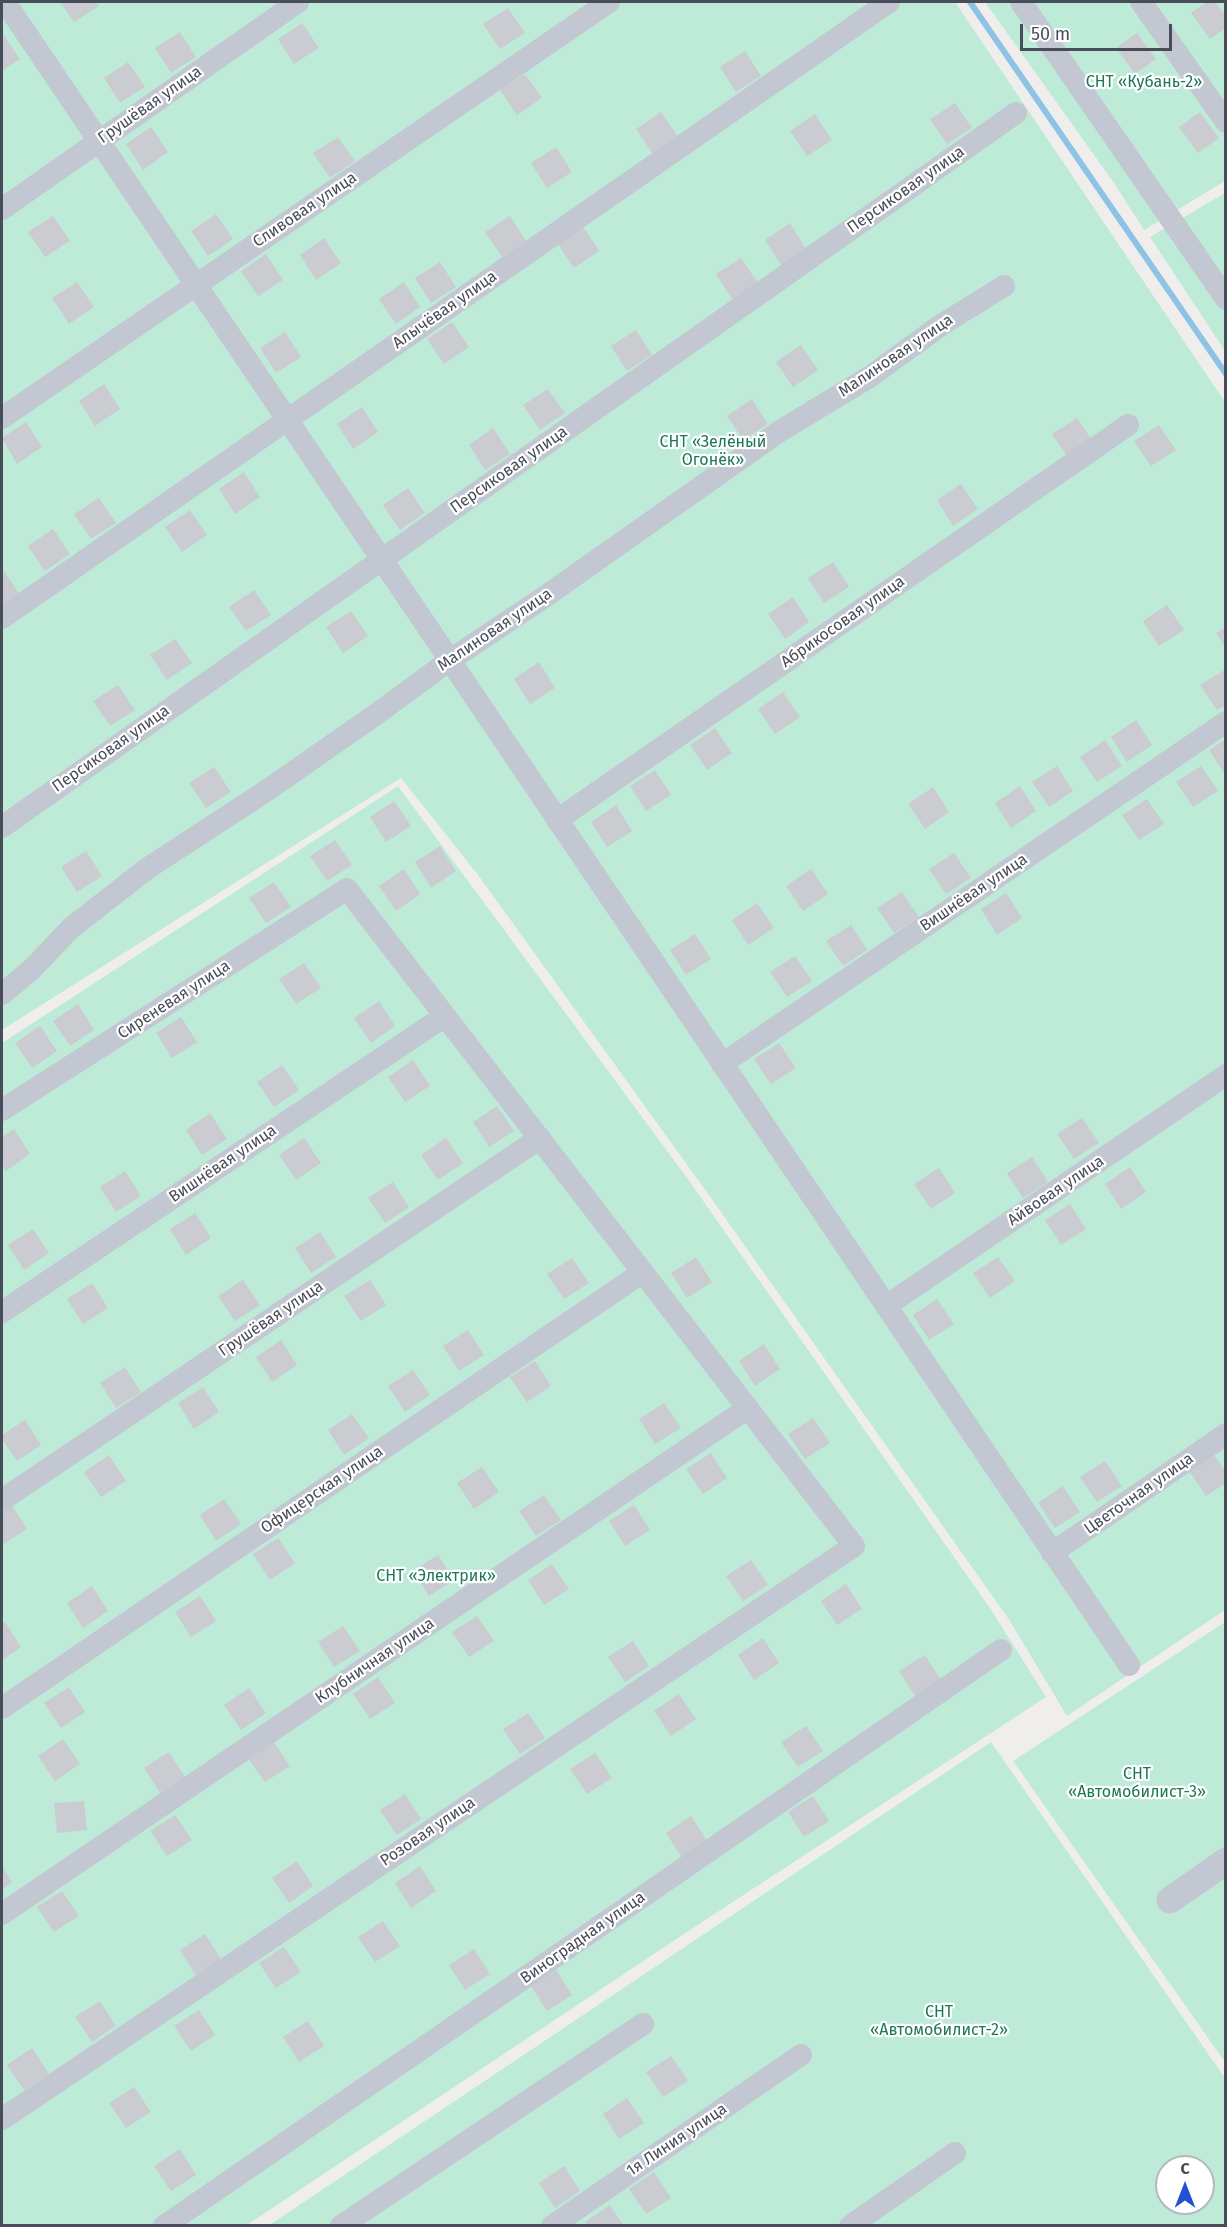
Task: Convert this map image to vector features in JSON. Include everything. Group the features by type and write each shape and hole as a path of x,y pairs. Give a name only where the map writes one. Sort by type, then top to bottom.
{"street":[{"name":"Грушёвая улица","path":"2,209 297,2"},
{"name":"Сливовая улица","path":"2,418 609,2"},
{"name":"Алычёвая улица","path":"2,618 889,2"},
{"path":"1021,2 1226,299"},
{"path":"1141,2 1226,122"},
{"path":"6,4 1129,1665"},
{"name":"Персиковая улица","path":"2,827 1016,113"},
{"name":"Малиновая улица","path":"2,994 31,970 71,928 148,868 266,791 780,431 871,376 941,325 1004,286"},
{"name":"Абрикосовая улица","path":"557,820 1128,425"},
{"name":"Вишнёвая улица","path":"722,1064 1226,722"},
{"name":"Сиреневая улица","path":"2,1110 347,889 445,1016"},
{"path":"445,1016 748,1408"},
{"name":"Вишнёвая улица","path":"2,1312 445,1016"},
{"name":"Айвовая улица","path":"886,1306 1226,1075"},
{"name":"Грушёвая улица","path":"2,1500 540,1138"},
{"name":"Офицерская улица","path":"2,1708 643,1272"},
{"name":"Розовая улица","path":"2,2119 854,1546 748,1408"},
{"name":"Клубничная улица","path":"2,1914 748,1408"},
{"name":"Цветочная улица","path":"1052,1553 1226,1434"},
{"name":"Виноградная улица","path":"164,2226 1001,1650"},
{"path":"1170,1900 1226,1861"},
{"path":"341,2226 643,2024"},
{"name":"1я Линия улица","path":"552,2226 801,2055"},
{"path":"850,2226 955,2154"}],"green space":[{"name":"СНТ «Зелёный Огонёк»","path":"2,2 955,2 1225,402 1225,1610 1067,1716 1010,1621 711,1198 478,875 401,778 2,1030"},
{"name":"СНТ «Кубань-2»","path":"985,2 1225,2 1225,181 1144,230 1114,183"},
{"path":"1225,193 1225,351 1150,237"},
{"name":"СНТ «Электрик»","path":"398,786 687,1178 990,1608 1046,1697 687,1932 247,2225 2,2226 2,1043"},
{"name":"СНТ «Автомобилист-3»","path":"1225,1622 1225,2062 1013,1761"},
{"name":"СНТ «Автомобилист-2»","path":"991,1742 1225,2078 1225,2225 268,2226"}],"building":[{"path":"60,2 96,2 99,6 74,22"},
{"path":"1207,2 1215,2 1226,16 1226,28 1210,39 1191,13"},
{"path":"508,8 525,33 500,49 483,24"},
{"path":"302,23 319,48 294,64 278,39"},
{"path":"180,32 196,57 171,73 155,48"},
{"path":"1137,33 1156,59 1135,74 1116,48"},
{"path":"2,35 20,59 2,71"},
{"path":"745,51 761,76 736,92 720,67"},
{"path":"128,62 145,87 120,103 104,78"},
{"path":"525,74 542,98 517,115 500,90"},
{"path":"955,103 972,128 947,144 930,119"},
{"path":"661,112 678,137 653,154 636,129"},
{"path":"1200,112 1219,138 1198,153 1179,127"},
{"path":"815,114 832,140 807,156 790,131"},
{"path":"151,127 168,152 143,170 126,144"},
{"path":"338,137 355,161 330,178 313,153"},
{"path":"556,147 572,172 547,188 531,163"},
{"path":"216,214 233,239 208,256 191,231"},
{"path":"53,216 70,241 45,257 28,232"},
{"path":"510,216 526,241 502,257 485,232"},
{"path":"790,223 806,249 781,265 765,240"},
{"path":"583,226 599,251 574,268 557,243"},
{"path":"324,238 341,263 316,280 300,255"},
{"path":"266,254 283,280 258,296 241,271"},
{"path":"741,258 758,283 732,299 716,274"},
{"path":"440,262 456,287 431,303 415,278"},
{"path":"77,282 94,307 69,324 52,298"},
{"path":"404,282 420,307 396,324 379,299"},
{"path":"452,322 469,347 444,364 427,339"},
{"path":"636,330 652,355 627,371 611,346"},
{"path":"285,332 301,357 276,373 260,348"},
{"path":"801,345 818,370 793,387 776,362"},
{"path":"104,384 120,409 95,426 79,401"},
{"path":"548,389 565,413 540,430 523,405"},
{"path":"752,399 768,424 743,440 727,416"},
{"path":"362,407 378,432 353,449 337,424"},
{"path":"1077,418 1094,443 1069,459 1052,434"},
{"path":"26,422 42,447 17,464 2,438"},
{"path":"1159,425 1176,450 1151,466 1134,441"},
{"path":"493,428 510,454 485,470 469,445"},
{"path":"244,472 260,497 235,514 219,489"},
{"path":"961,484 978,509 953,526 937,500"},
{"path":"408,488 425,513 400,530 383,505"},
{"path":"99,498 116,523 91,539 74,514"},
{"path":"190,510 207,535 182,552 165,527"},
{"path":"53,529 70,554 45,571 28,546"},
{"path":"833,562 849,587 824,603 808,578"},
{"path":"4,571 21,596 2,609 2,573"},
{"path":"254,590 271,615 246,631 229,607"},
{"path":"793,597 809,622 785,639 768,614"},
{"path":"1167,605 1184,630 1159,646 1143,621"},
{"path":"351,611 368,636 343,653 326,627"},
{"path":"1226,627 1226,648 1216,633"},
{"path":"175,639 192,663 167,680 150,655"},
{"path":"539,662 555,688 530,704 514,679"},
{"path":"1226,669 1226,705 1217,710 1200,685"},
{"path":"118,685 135,710 110,726 93,701"},
{"path":"783,692 800,717 775,734 758,709"},
{"path":"1136,720 1152,745 1127,762 1111,737"},
{"path":"715,728 732,753 707,770 690,745"},
{"path":"1226,739 1226,776 1209,750"},
{"path":"1105,740 1122,766 1097,782 1080,757"},
{"path":"1057,766 1073,791 1049,807 1032,782"},
{"path":"1201,766 1218,791 1193,807 1176,782"},
{"path":"214,767 231,792 206,808 189,783"},
{"path":"655,770 671,795 646,811 630,786"},
{"path":"1020,786 1036,811 1011,828 995,803"},
{"path":"933,787 949,812 925,829 908,804"},
{"path":"1147,799 1164,824 1139,840 1122,815"},
{"path":"394,801 411,826 386,842 370,817"},
{"path":"616,805 632,831 607,847 591,822"},
{"path":"335,840 352,865 327,881 310,856"},
{"path":"440,846 456,871 431,888 415,862"},
{"path":"86,851 102,876 77,892 61,867"},
{"path":"954,853 971,878 946,894 929,869"},
{"path":"404,869 420,894 396,911 379,886"},
{"path":"811,869 828,894 803,911 786,886"},
{"path":"274,882 291,907 266,923 249,898"},
{"path":"902,892 919,917 894,933 877,908"},
{"path":"1006,893 1022,918 997,935 981,909"},
{"path":"757,903 774,928 748,945 732,920"},
{"path":"851,925 867,950 843,966 826,941"},
{"path":"695,934 711,959 686,975 670,950"},
{"path":"795,956 812,981 787,997 770,972"},
{"path":"304,963 321,988 296,1004 279,979"},
{"path":"379,1001 395,1026 371,1043 354,1018"},
{"path":"78,1004 94,1030 70,1046 53,1021"},
{"path":"181,1017 197,1042 172,1058 156,1033"},
{"path":"40,1026 57,1051 32,1068 15,1043"},
{"path":"779,1043 796,1068 771,1084 754,1059"},
{"path":"413,1060 430,1086 405,1102 388,1077"},
{"path":"282,1065 299,1090 274,1107 257,1082"},
{"path":"497,1106 514,1131 489,1147 473,1122"},
{"path":"210,1113 227,1139 202,1155 186,1130"},
{"path":"1082,1118 1099,1143 1074,1159 1057,1134"},
{"path":"14,1129 30,1154 6,1171 2,1164 2,1137"},
{"path":"304,1138 321,1163 296,1180 279,1155"},
{"path":"446,1138 463,1163 438,1180 421,1155"},
{"path":"1032,1157 1048,1182 1023,1198 1007,1173"},
{"path":"1130,1167 1146,1192 1121,1209 1105,1184"},
{"path":"939,1168 955,1193 931,1209 914,1184"},
{"path":"125,1171 141,1196 116,1212 100,1187"},
{"path":"393,1182 409,1207 385,1223 368,1198"},
{"path":"1070,1204 1086,1229 1061,1245 1045,1220"},
{"path":"195,1213 211,1238 186,1255 170,1229"},
{"path":"33,1229 49,1253 24,1270 8,1245"},
{"path":"320,1232 336,1257 311,1273 295,1248"},
{"path":"696,1257 712,1282 687,1298 671,1273"},
{"path":"998,1257 1015,1281 990,1298 973,1273"},
{"path":"572,1258 589,1283 564,1299 547,1274"},
{"path":"243,1280 260,1305 235,1321 218,1296"},
{"path":"370,1280 386,1305 361,1321 344,1296"},
{"path":"92,1283 108,1308 83,1324 67,1299"},
{"path":"937,1299 954,1324 929,1340 913,1315"},
{"path":"468,1330 484,1355 459,1371 443,1346"},
{"path":"281,1340 297,1365 272,1382 256,1357"},
{"path":"764,1344 780,1369 755,1386 739,1361"},
{"path":"535,1361 551,1386 527,1402 510,1377"},
{"path":"125,1367 141,1392 116,1408 100,1383"},
{"path":"413,1370 430,1395 405,1412 388,1386"},
{"path":"203,1387 219,1412 194,1429 178,1403"},
{"path":"664,1403 681,1428 655,1444 639,1419"},
{"path":"352,1414 369,1438 344,1455 328,1430"},
{"path":"813,1418 830,1443 805,1459 788,1434"},
{"path":"25,1420 41,1445 17,1461 2,1439 2,1435"},
{"path":"711,1453 727,1478 703,1494 686,1469"},
{"path":"109,1455 126,1481 101,1497 84,1472"},
{"path":"1214,1455 1226,1472 1226,1483 1206,1496 1189,1471"},
{"path":"1105,1461 1122,1486 1097,1502 1080,1477"},
{"path":"482,1467 499,1492 474,1509 457,1483"},
{"path":"1063,1486 1080,1512 1055,1528 1038,1503"},
{"path":"544,1495 561,1520 536,1536 519,1511"},
{"path":"224,1499 241,1524 216,1541 200,1515"},
{"path":"11,1504 27,1529 2,1545 2,1510"},
{"path":"634,1505 650,1530 625,1546 609,1521"},
{"path":"278,1538 295,1563 270,1580 253,1554"},
{"path":"438,1555 454,1580 429,1596 413,1571"},
{"path":"751,1560 768,1585 743,1601 726,1576"},
{"path":"552,1564 569,1589 544,1605 528,1580"},
{"path":"846,1584 862,1609 837,1625 821,1601"},
{"path":"92,1586 108,1611 83,1628 67,1603"},
{"path":"200,1596 216,1621 191,1637 175,1612"},
{"path":"477,1616 494,1641 469,1657 452,1632"},
{"path":"5,1622 21,1647 2,1660 2,1624"},
{"path":"343,1626 360,1651 334,1667 318,1642"},
{"path":"763,1638 779,1663 754,1680 738,1655"},
{"path":"633,1641 649,1666 625,1682 608,1657"},
{"path":"925,1655 941,1680 916,1697 899,1671"},
{"path":"378,1677 395,1703 370,1719 353,1694"},
{"path":"69,1687 85,1712 61,1728 44,1703"},
{"path":"249,1688 266,1713 241,1730 224,1705"},
{"path":"679,1694 696,1719 671,1736 654,1711"},
{"path":"528,1713 545,1738 520,1754 503,1729"},
{"path":"806,1726 823,1751 798,1767 781,1742"},
{"path":"63,1739 80,1764 55,1781 38,1756"},
{"path":"273,1741 290,1766 265,1782 248,1758"},
{"path":"169,1752 185,1777 160,1793 144,1768"},
{"path":"595,1753 612,1778 587,1794 570,1769"},
{"path":"405,1794 421,1819 397,1835 380,1810"},
{"path":"813,1796 829,1821 804,1837 788,1812"},
{"path":"84,1801 87,1830 57,1833 54,1803"},
{"path":"175,1815 192,1840 167,1856 150,1831"},
{"path":"691,1816 707,1841 682,1858 666,1833"},
{"path":"297,1861 313,1886 289,1903 272,1878"},
{"path":"2,1866 12,1882 2,1890"},
{"path":"420,1866 436,1891 411,1908 395,1883"},
{"path":"62,1891 79,1916 54,1932 37,1907"},
{"path":"383,1921 400,1946 375,1962 358,1937"},
{"path":"205,1934 221,1959 196,1976 180,1950"},
{"path":"284,1947 301,1972 276,1988 259,1963"},
{"path":"474,1949 490,1974 465,1990 449,1965"},
{"path":"556,1970 572,1995 547,2011 531,1986"},
{"path":"100,2001 116,2026 92,2042 75,2017"},
{"path":"199,2010 215,2035 191,2051 174,2026"},
{"path":"308,2021 324,2046 299,2062 283,2037"},
{"path":"32,2048 49,2074 24,2090 7,2065"},
{"path":"671,2056 688,2081 663,2097 646,2072"},
{"path":"134,2087 151,2112 126,2128 109,2103"},
{"path":"627,2098 644,2123 619,2139 603,2114"},
{"path":"180,2149 196,2175 171,2191 154,2166"},
{"path":"564,2166 580,2191 555,2208 539,2183"},
{"path":"654,2172 671,2198 646,2214 629,2189"},
{"path":"610,2205 624,2226 588,2226 585,2222"}],"waterway":[{"path":"970,2 1226,374"}]}
